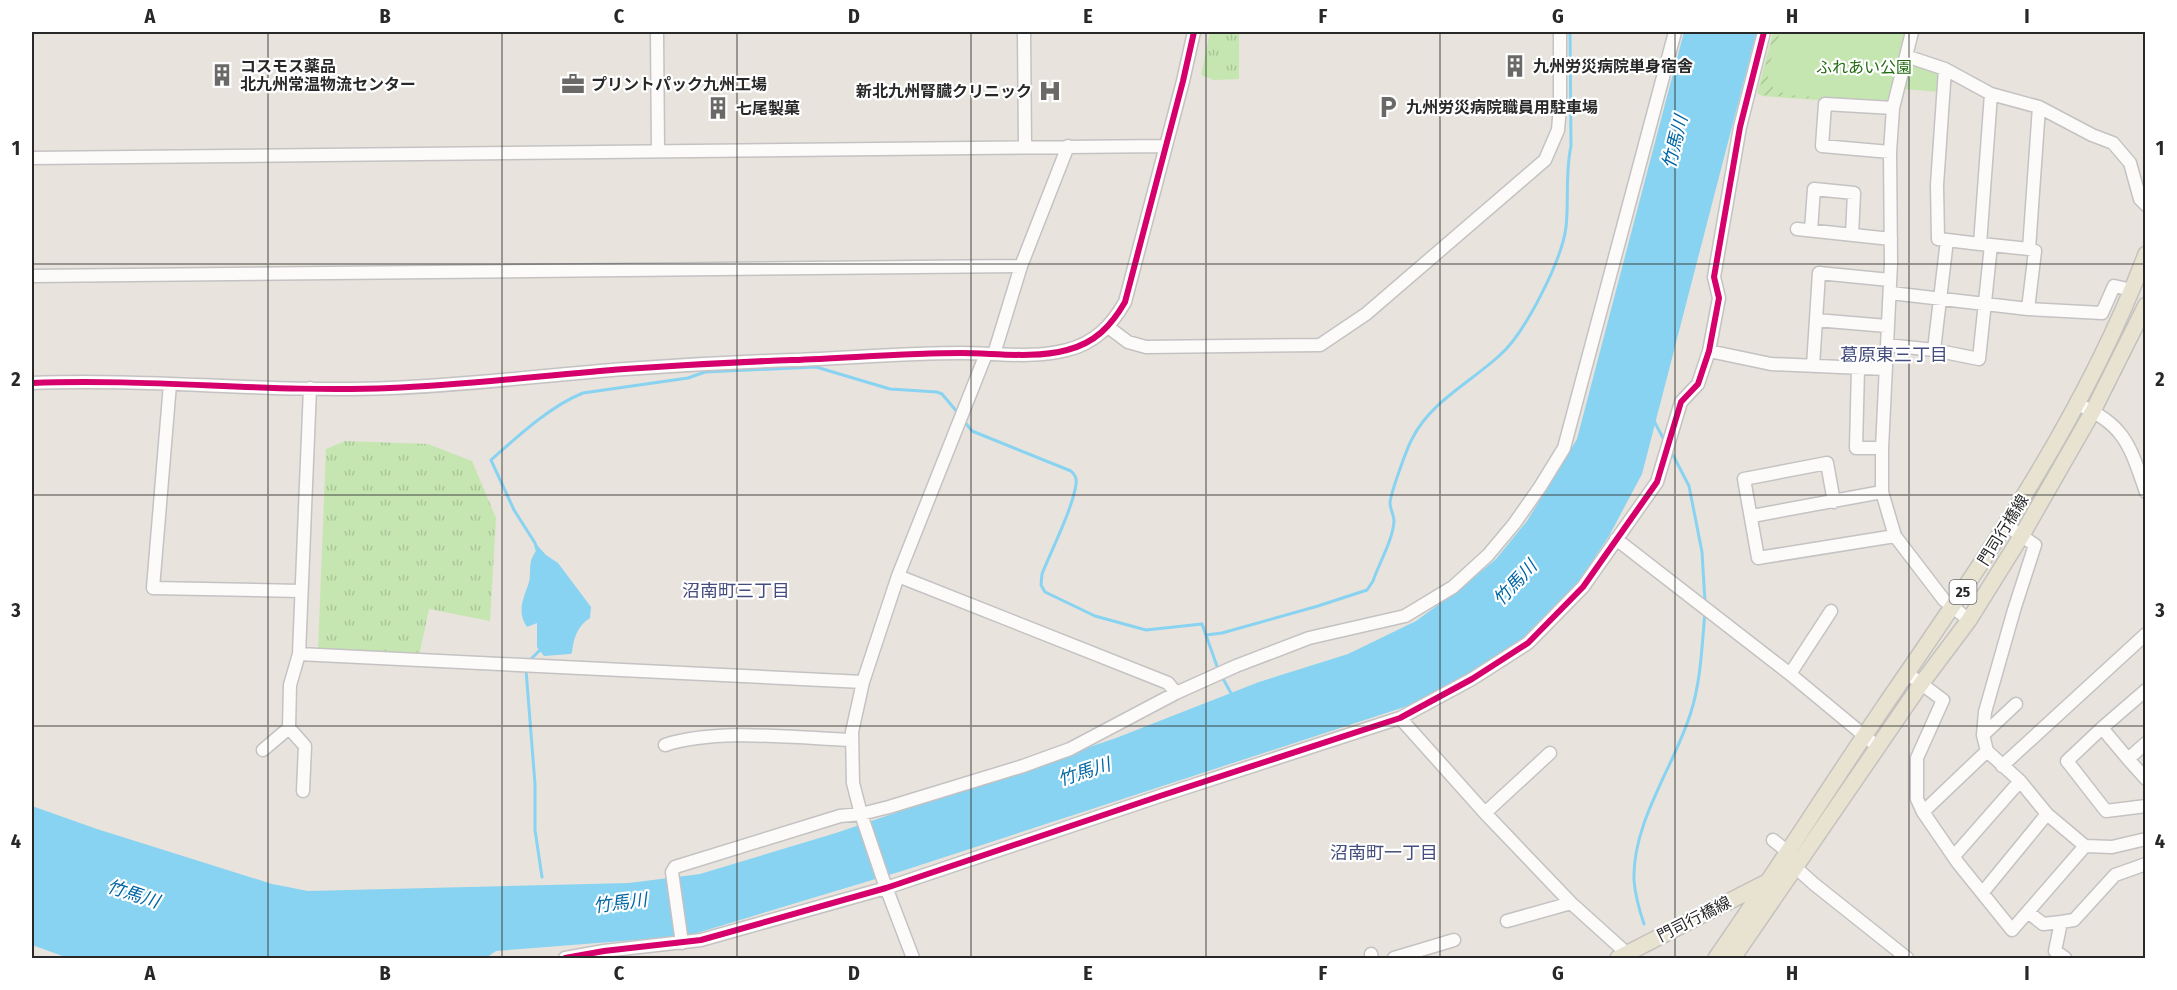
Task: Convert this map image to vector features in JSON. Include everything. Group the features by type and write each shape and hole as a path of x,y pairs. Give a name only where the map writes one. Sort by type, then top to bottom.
{"main road":[{"name":"門司行橋線","path":"1716,958 1771,880 1864,737 2007,526 2077,404 2132,290 2145,254"},
{"path":"2132,290 2145,265"},
{"name":"門司行橋線","path":"1733,958 1921,684 1969,620 2022,535 2093,411 2145,304"},
{"name":"門司行橋線","path":"1626,957 1795,867"},
{"path":"1717,908 1726,914 1737,928"}],"street":[{"path":"657,32 658,150"},
{"path":"1024,32 1025,147"},
{"path":"32,383 390,388 625,369 746,362 1054,353 1070,350 1098,336 1121,309 1129,287 1194,32"},
{"path":"1107,327 1128,342 1146,347 1320,345 1366,314 1545,160 1558,129 1560,32"},
{"path":"682,941 672,872 675,867 840,816 862,818 1070,749 1176,693 1220,673 1309,638 1405,616 1453,587 1488,555 1534,497 1564,448 1675,32"},
{"path":"565,958 604,951 701,940 885,885 1400,718 1472,679 1528,643 1583,586 1657,482 1681,402 1698,384 1710,351 1719,298 1714,277 1740,127 1764,32"},
{"path":"1912,32 1893,108 1890,152 1892,239 1882,492 1895,536 1944,600 1969,620"},
{"path":"1906,56 1945,69 1991,94 2039,107 2092,135 2113,143 2130,163 2140,199 2145,205"},
{"path":"1945,69 1937,185 1938,239 2035,251 2028,309"},
{"path":"1887,345 1934,350 1979,359 1984,304 1991,94"},
{"path":"1890,152 1822,146 1825,104 1893,108"},
{"path":"2029,249 2039,107"},
{"path":"914,958 885,885 862,818 853,783 852,740 863,682 898,576 958,423 990,354 1068,146"},
{"path":"32,158 1166,146"},
{"path":"1811,230 1814,189 1854,193 1852,235"},
{"path":"1797,229 1892,239"},
{"path":"1934,350 1947,240"},
{"path":"32,276 1022,266"},
{"path":"1813,366 1819,273 1890,280"},
{"path":"1890,293 2028,309 2102,313 2114,286 2132,290"},
{"path":"1816,320 1887,326"},
{"path":"1710,351 1771,364 1886,369"},
{"path":"1858,368 1856,448 1882,448"},
{"path":"170,384 153,588 300,591"},
{"path":"303,791 305,746 289,728 290,685 298,654 310,388"},
{"path":"2077,404 2093,411 2118,429 2130,446 2145,492"},
{"path":"1834,502 1827,463 1744,479 1758,558 1895,536"},
{"path":"1752,516 1882,492"},
{"path":"2007,526 2035,545 1985,712 1983,735 1987,752 2020,781 2047,814 2085,846 2112,847 2145,839"},
{"path":"1616,539 1790,674 1878,747"},
{"path":"898,576 1168,683 1176,693"},
{"path":"1790,674 1831,611"},
{"path":"2002,766 2145,634"},
{"path":"298,654 863,682"},
{"path":"1907,674 1943,700 1917,758 1917,799 1923,812 1954,856 2012,930 2085,846"},
{"path":"2145,690 2067,761 2106,811 2145,806"},
{"path":"1983,735 2016,704"},
{"path":"1400,718 1485,813 1626,957"},
{"path":"263,750 289,728"},
{"path":"2103,728 2145,779"},
{"path":"665,745 681,739 725,736 852,740"},
{"path":"2128,759 2145,743"},
{"path":"1923,812 1987,752"},
{"path":"1485,813 1550,753"},
{"path":"1954,856 2020,781"},
{"path":"1983,892 2047,814"},
{"path":"1773,840 1788,852 1795,867 1814,884 1907,958"},
{"path":"2028,912 2043,924 2074,920 2115,875 2145,864"},
{"path":"1508,921 1571,903"},
{"path":"2061,922 2055,951 2065,958"},
{"path":"1394,958 1454,940"}],"green space":[{"path":"1210,32 1239,32 1239,79 1214,80 1201,75"},
{"name":"ふれあい公園","path":"1773,32 1910,32 1889,105 1762,96 1757,93"},
{"path":"1774,32 1780,32 1768,73 1769,82 1774,88 1790,95 1828,97 1828,100 1763,95 1759,92"},
{"path":"1910,60 1942,74 1940,92 1903,89"},
{"path":"345,441 428,444 472,461 496,518 490,621 429,609 419,656 318,650 326,449"}],"water":[{"name":"竹馬川","path":"1684,32 1759,32 1755,38 1642,474 1609,536 1575,587 1523,638 1429,699 902,871 687,936 496,951 486,958 68,958 32,945 32,806 272,884 308,891 629,883 700,874 836,833 1116,738 1259,682 1348,654 1416,621 1496,559 1527,521 1577,439"},
{"path":"537,545 558,563 591,607 590,618 579,628 570,654 544,656 537,647 537,623 527,627 522,615 522,604 529,582 531,561"}],"waterway":[{"path":"1206,635 1222,633 1318,606 1367,590 1373,581 1391,536 1394,521 1390,505 1391,498 1412,439 1429,414 1440,403 1489,365 1510,345 1531,314 1558,258 1566,227 1571,146 1570,32"},
{"path":"538,553 535,543 514,510 491,460 546,414 583,393 688,378 705,372 816,367 890,389 937,392 942,394 958,413"},
{"path":"964,421 972,431 1071,471 1075,477 1076,484 1071,505 1042,574 1041,585 1045,592 1095,616 1146,630 1202,624 1218,669"},
{"path":"1654,421 1663,438"},
{"path":"1673,455 1689,486 1702,552 1705,602"},
{"path":"1644,924 1634,880 1635,858 1647,815 1691,712 1699,675 1705,612"},
{"path":"532,658 541,649"},
{"path":"526,670 535,784 535,830 542,877"},
{"path":"1221,675 1232,695"}],"cycle path":[{"path":"32,383 121,382 301,389 390,388 688,365 919,354 1027,355 1054,353 1077,347 1094,338 1108,326 1125,302 1194,32"},
{"path":"565,958 604,951 701,940 886,888 1400,718 1472,679 1528,643 1583,587 1657,482 1681,402 1698,384 1709,351 1719,298 1714,277 1740,127 1764,32"}],"place":[{"name":"九州労災病院単身宿舎","path":"1515,66"},
{"name":"コスモス薬品 北九州常温物流センター","path":"222,75"},
{"name":"プリントパック九州工場","path":"573,84"},
{"name":"新北九州腎臓クリニック","path":"1050,91"},
{"name":"九州労災病院職員用駐車場","path":"1388,107"},
{"name":"七尾製菓","path":"718,108"}],"district":[{"name":"葛原東三丁目","path":"1894,355"},
{"name":"沼南町三丁目","path":"736,591"},
{"name":"沼南町一丁目","path":"1384,853"}]}
